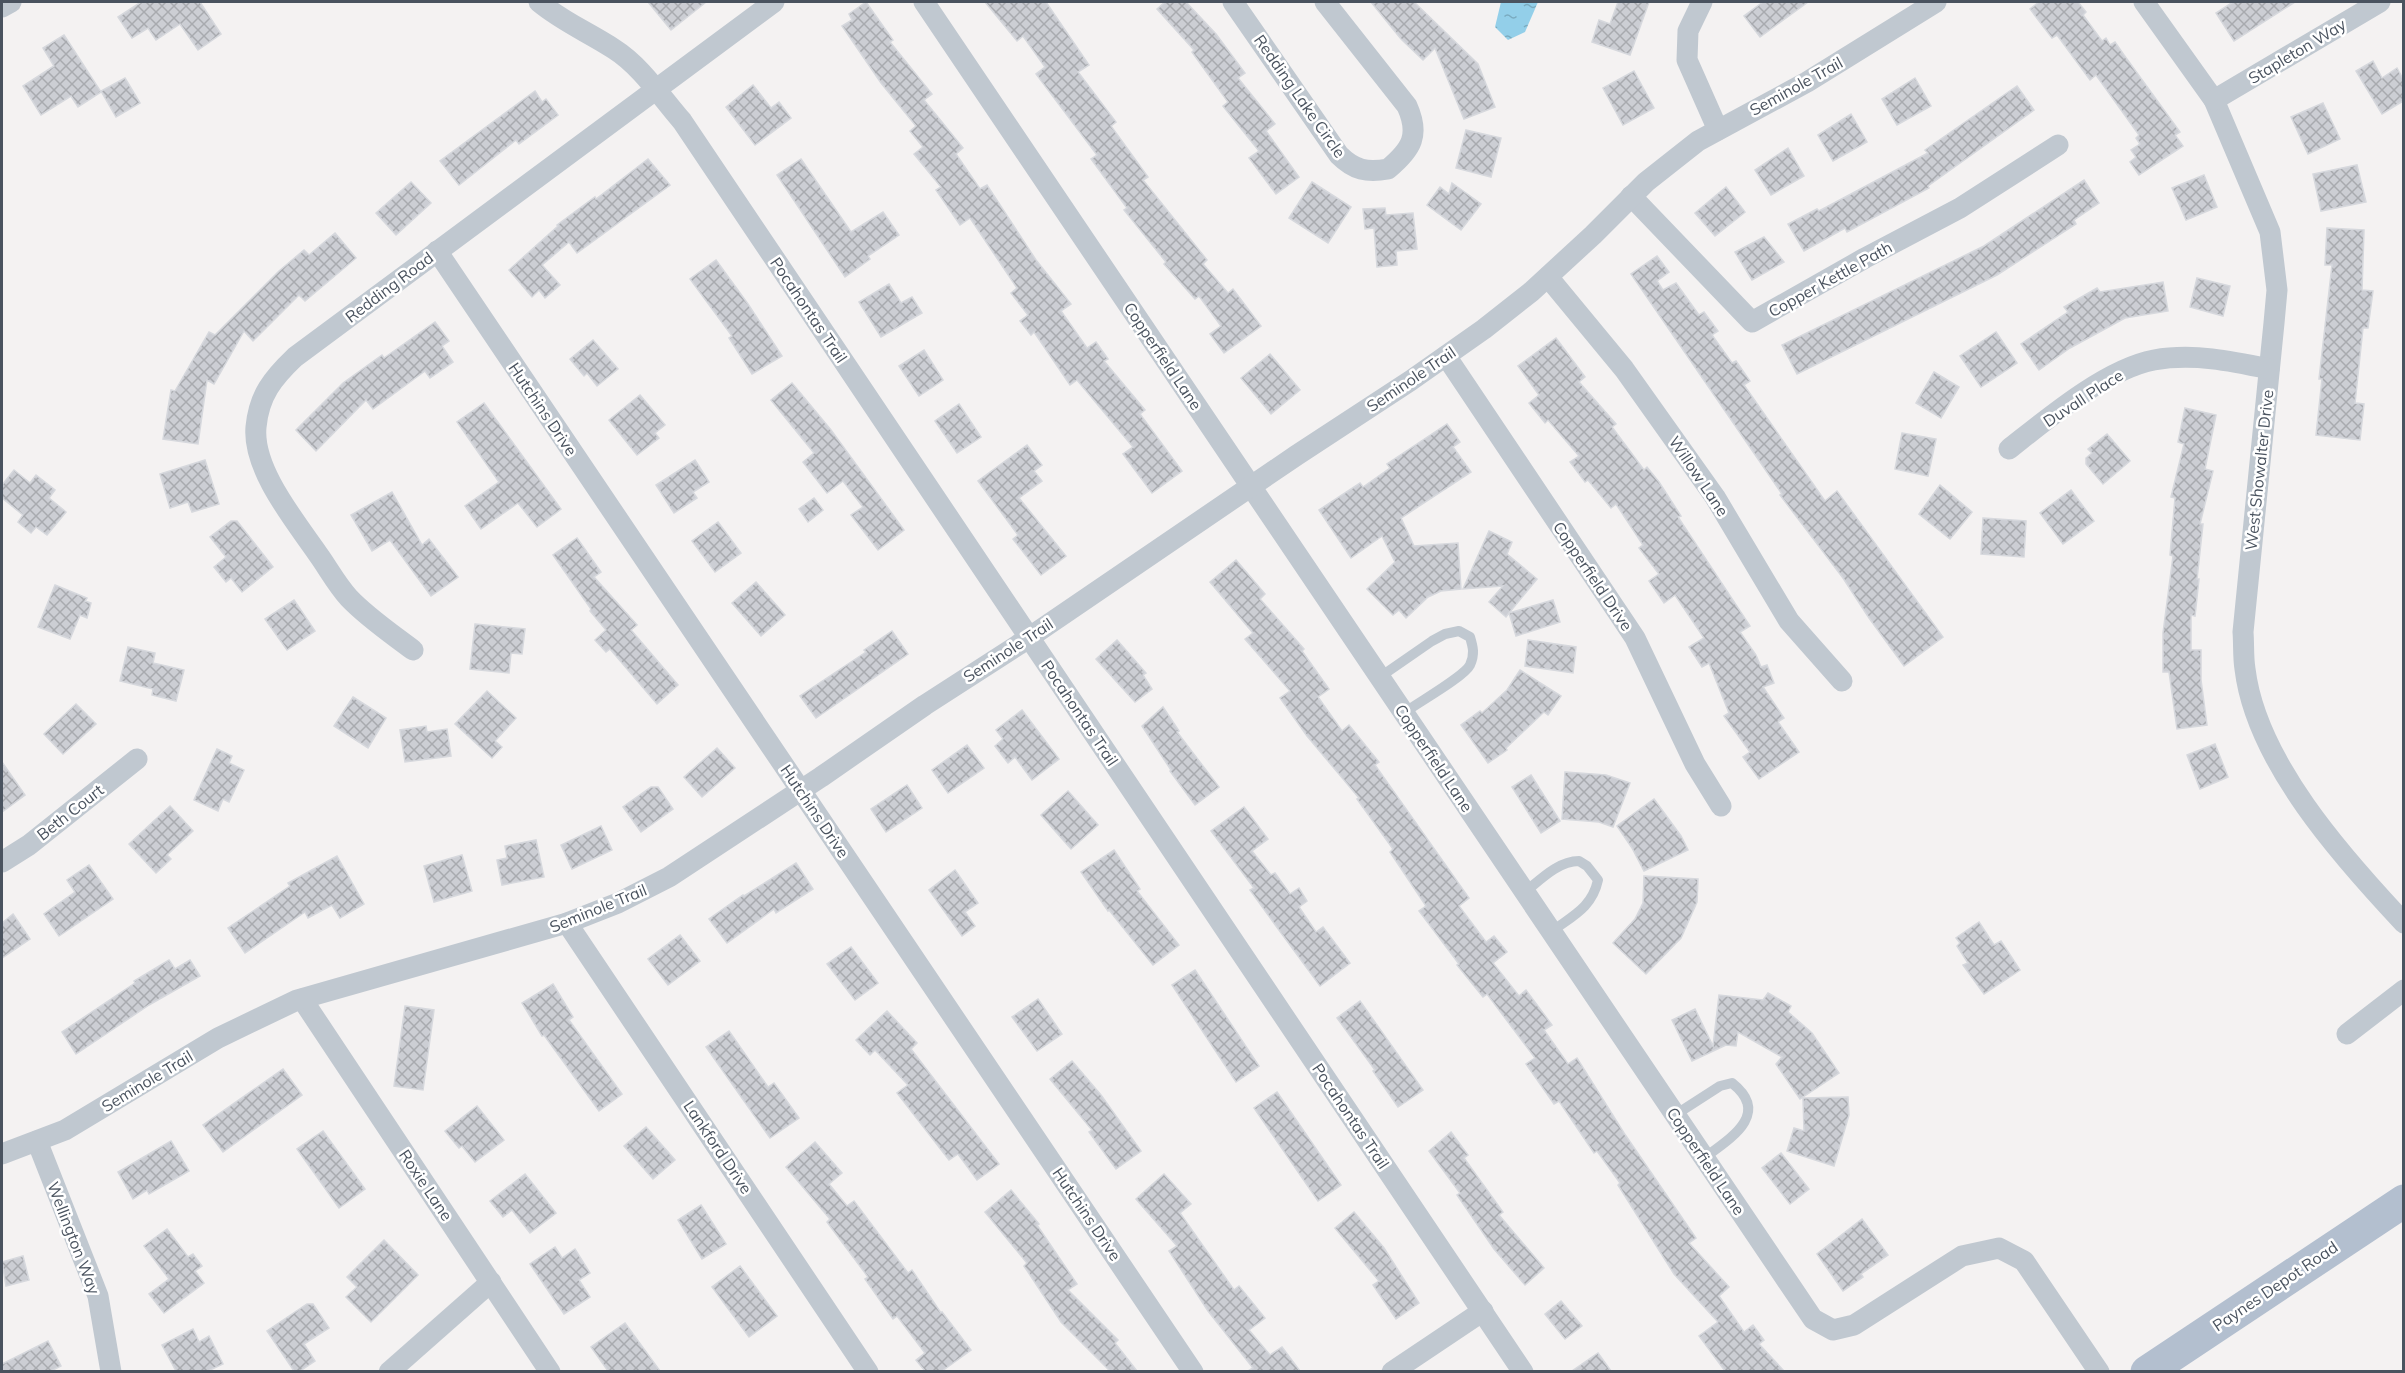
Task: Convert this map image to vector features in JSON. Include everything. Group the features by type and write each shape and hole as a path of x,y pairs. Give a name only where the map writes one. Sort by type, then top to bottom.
{"main road":[{"name":"Paynes Depot Road","path":"2146,1371 2403,1201"}],"street":[{"path":"2,7 11,2"},
{"name":"Pocahontas Trail","path":"539,2 559,18 616,50 655,89 682,121 1523,1371"},
{"name":"Redding Road","path":"413,650 364,613 347,597 272,487 259,450 256,429 261,402 273,378 295,357 774,2"},
{"name":"Copperfield Lane","path":"924,2 1813,1319 1833,1330 1854,1325 1962,1256 2000,1248 2022,1260 2099,1371"},
{"name":"Redding Lake Circle","path":"1233,2 1339,155 1350,166 1362,170 1388,169 1410,148 1414,134 1413,119 1407,106 1325,2"},
{"path":"1702,2 1688,31 1687,60 1718,130"},
{"name":"Seminole Trail","path":"2,1154 65,1130 218,1038 302,999 567,923 653,886 1029,637 1446,356 1508,311 1548,277 1631,196 1698,141 1808,82 1936,2"},
{"name":"West Showalter Drive","path":"2144,2 2214,100 2270,232 2277,290 2243,632 2245,669 2252,701 2266,738 2283,771 2317,820 2366,883 2403,923"},
{"name":"Stapleton Way","path":"2214,100 2380,2"},
{"name":"Copper Kettle Path","path":"1631,196 1752,322 1865,258 1960,208 2058,145"},
{"name":"Hutchins Drive","path":"437,251 1193,1371"},
{"name":"Willow Lane","path":"1548,277 1624,369 1715,497 1789,621 1842,681"},
{"name":"Copperfield Drive","path":"1446,356 1635,638 1695,764 1721,806"},
{"name":"Duvall Place","path":"2010,449 2047,420 2128,368 2145,363 2193,357 2269,369"},
{"name":"Beth Court","path":"2,862 29,845 137,759"},
{"name":"Lankford Drive","path":"567,923 868,1371"},
{"path":"2347,1034 2403,990"},
{"name":"Roxie Lane","path":"302,999 550,1371"},
{"name":"Wellington Way","path":"37,1141 98,1296 111,1371"},
{"path":"390,1371 490,1282"},
{"path":"1392,1371 1483,1311"}],"lane":[{"path":"1380,677 1445,634 1459,631 1470,637 1474,649 1469,667 1458,677 1404,712"},
{"path":"1525,892 1553,870 1570,861 1579,861 1593,872 1598,880 1593,898 1585,907 1551,932"},
{"path":"1675,1115 1720,1086 1732,1083 1743,1092 1750,1106 1749,1118 1729,1139 1704,1158"}],"water":[{"path":"1501,2 1538,2 1525,32 1508,40 1495,27"}],"building":[{"path":"141,2 200,2 221,34 198,50 180,24 156,40 148,28 132,38 118,17"},
{"path":"648,2 706,2 671,30"},
{"path":"866,2 893,40 890,42 932,94 924,100 963,148 956,154 980,189 987,185 1036,260 1071,304 1061,311 1087,348 1096,342 1108,359 1104,361 1145,410 1140,414 1182,471 1152,493 1123,454 1133,447 1077,380 1070,385 1034,332 1031,335 1020,321 1028,315 1011,293 1017,288 970,218 960,225 936,190 941,187 914,154 923,147 910,131 916,126 881,83 842,26 852,20 849,14"},
{"path":"985,2 1046,2 1089,65 1078,72 1116,122 1111,126 1148,177 1143,180 1207,260 1203,264 1228,293 1233,289 1261,326 1224,353 1210,334 1221,326 1199,296 1195,299 1164,264 1166,262 1124,210 1127,208 1091,159 1097,155 1036,74 1045,67 1023,36 1017,41"},
{"path":"1165,2 1186,2 1216,34 1245,73 1238,78 1275,124 1266,131 1299,177 1276,194 1249,158 1259,151 1223,106 1228,102 1192,52 1194,50 1157,9"},
{"path":"1371,2 1414,2 1478,64 1495,107 1464,119 1435,48 1423,60 1401,39"},
{"path":"1618,2 1649,2 1630,55 1592,42 1599,20 1610,24"},
{"path":"1763,2 1808,2 1760,37 1744,16"},
{"path":"2039,2 2078,2 2086,12 2083,15 2102,41 2106,38 2110,45 2115,42 2180,132 2175,135 2183,146 2139,175 2130,162 2136,157 2131,150 2140,144 2136,138 2139,135 2096,75 2090,80 2057,35 2052,38 2030,9"},
{"path":"2233,2 2295,2 2234,41 2216,13"},
{"path":"64,35 101,92 78,107 71,96 41,115 23,86 54,66 43,48"},
{"path":"2373,61 2382,78 2397,68 2403,79 2403,101 2382,114 2356,71"},
{"path":"1634,71 1654,108 1623,125 1603,88"},
{"path":"125,78 140,103 116,117 101,91"},
{"path":"1915,78 1931,106 1897,125 1882,99"},
{"path":"753,85 771,108 779,102 791,118 755,145 726,107"},
{"path":"2017,86 2034,110 1928,186 1929,188 1847,232 1845,228 1804,251 1788,224 1817,209 1819,211 1928,153 1925,150"},
{"path":"535,91 542,102 546,99 558,115 519,144 516,140 459,185 440,161"},
{"path":"2323,103 2340,139 2308,154 2291,117"},
{"path":"1851,114 1867,142 1833,161 1818,135"},
{"path":"1466,130 1501,138 1491,177 1456,168"},
{"path":"1788,148 1804,176 1771,195 1755,170"},
{"path":"648,159 670,185 577,253 569,242 542,265 560,285 545,298 539,290 532,297 509,270 557,225 595,197 596,199"},
{"path":"801,159 851,232 883,212 899,235 868,256 870,259 845,277 777,175"},
{"path":"2357,165 2366,202 2321,211 2313,174"},
{"path":"2204,175 2217,207 2186,220 2172,188"},
{"path":"2084,180 2099,203 2074,220 2076,224 1997,275 1797,374 1782,345 1984,246"},
{"path":"411,182 431,203 396,235 376,213"},
{"path":"1312,182 1351,207 1328,243 1289,218"},
{"path":"1452,183 1481,204 1461,230 1427,205 1440,187 1449,194"},
{"path":"1726,187 1745,212 1715,236 1695,213"},
{"path":"1385,208 1386,215 1413,213 1417,249 1396,251 1397,265 1377,267 1374,228 1365,229 1363,209"},
{"path":"2327,228 2364,230 2362,290 2373,291 2368,328 2363,328 2355,403 2364,404 2360,440 2316,435 2322,379 2319,379 2332,265 2325,265"},
{"path":"335,233 356,258 305,301 299,295 253,341 244,331 214,384 207,380 198,444 163,439 171,390 175,391 209,332 215,335 279,271 304,250 309,255"},
{"path":"1764,237 1784,262 1752,280 1735,252"},
{"path":"1657,256 1669,272 1657,281 1663,290 1676,283 1699,315 1704,312 1718,331 1712,335 1732,363 1736,361 1750,381 1744,385 1825,501 1837,491 1943,637 1904,666 1843,578 1780,495 1782,494 1631,274"},
{"path":"716,260 782,356 752,374 729,338 732,336 690,279"},
{"path":"2197,278 2230,286 2223,316 2190,307"},
{"path":"2163,282 2168,311 2125,318 2070,348 2039,370 2021,344 2068,312 2064,307 2097,288 2100,292"},
{"path":"889,284 901,303 912,297 922,313 881,337 859,302"},
{"path":"435,322 449,341 442,346 453,362 430,378 425,371 373,409 366,400 316,451 296,430 343,383 382,355 384,358"},
{"path":"1996,332 2017,363 1981,387 1960,356"},
{"path":"1556,338 1585,377 1579,382 1616,424 1612,427 1644,470 1647,467 1659,482 1681,516 1678,517 1750,626 1740,632 1756,655 1761,667 1767,665 1774,683 1763,687 1784,718 1778,722 1799,752 1759,779 1743,757 1750,752 1724,716 1729,713 1709,663 1702,667 1689,647 1704,638 1675,595 1664,603 1649,581 1659,574 1639,548 1643,545 1616,504 1611,508 1588,480 1585,482 1570,462 1579,456 1548,420 1545,423 1529,403 1539,395 1518,366"},
{"path":"593,340 618,369 597,386 587,373 584,376 570,359"},
{"path":"924,350 943,380 919,396 899,366"},
{"path":"1270,354 1300,390 1271,414 1241,378"},
{"path":"1934,372 1959,387 1941,418 1916,403"},
{"path":"792,383 831,430 904,530 878,550 851,515 863,507 843,481 827,493 803,462 814,453 771,400"},
{"path":"640,395 665,425 655,433 659,438 637,455 609,420"},
{"path":"484,403 561,509 537,527 518,503 481,529 465,506 499,482 457,422"},
{"path":"959,404 981,437 957,453 935,421"},
{"path":"2185,408 2216,415 2205,469 2213,471 2200,524 2203,524 2197,579 2199,579 2195,616 2191,615 2191,650 2201,650 2201,680 2207,725 2177,729 2169,672 2163,672 2163,633 2173,556 2170,555 2175,498 2171,497 2184,444 2178,442"},
{"path":"1447,424 1460,442 1453,447 1471,472 1401,518 1414,546 1458,543 1461,589 1441,591 1428,597 1406,618 1399,610 1393,615 1367,589 1395,562 1382,536 1351,558 1319,510 1360,483 1363,487 1390,468 1387,464"},
{"path":"1902,433 1936,439 1928,476 1895,469"},
{"path":"2107,434 2130,461 2103,484 2086,464 2086,458 2092,453 2088,449"},
{"path":"1027,445 1042,465 1034,471 1042,481 1019,498 1066,556 1041,575 1013,539 1018,535 978,481"},
{"path":"205,460 219,504 192,512 188,502 170,508 160,474"},
{"path":"695,460 709,482 693,492 697,498 674,513 656,485"},
{"path":"14,470 30,483 36,475 55,490 49,498 66,512 47,535 36,527 31,533 18,522 23,515 2,498 2,485"},
{"path":"1940,485 1972,512 1950,539 1919,514"},
{"path":"2071,490 2094,521 2063,544 2040,513"},
{"path":"392,492 422,545 429,539 458,577 431,596 390,540 372,551 351,515"},
{"path":"814,498 823,510 808,522 799,509"},
{"path":"1983,518 2026,521 2024,557 1981,554"},
{"path":"231,521 237,521 273,567 242,592 231,578 226,582 214,567 226,557 210,537"},
{"path":"718,522 741,553 715,572 692,541"},
{"path":"1489,531 1512,542 1507,554 1537,579 1506,617 1489,602 1503,586 1463,589"},
{"path":"577,538 601,572 594,577 637,625 631,630 678,685 657,704 610,649 606,652 595,640 606,630 590,611 591,609 553,555"},
{"path":"1236,560 1265,594 1260,599 1304,649 1302,651 1329,689 1318,697 1342,731 1349,725 1379,762 1375,765 1469,898 1459,906 1486,942 1494,936 1507,952 1493,963 1519,996 1526,990 1552,1025 1544,1030 1568,1064 1577,1058 1624,1133 1696,1238 1689,1243 1729,1287 1719,1296 1744,1332 1753,1325 1764,1340 1759,1344 1784,1371 1725,1371 1699,1336 1718,1322 1674,1274 1618,1185 1620,1183 1597,1151 1594,1153 1559,1101 1554,1104 1526,1064 1535,1058 1487,994 1483,997 1457,965 1459,964 1419,911 1426,906 1390,852 1393,849 1357,799 1359,798 1307,736 1280,698 1290,691 1245,639 1253,633 1210,582"},
{"path":"756,582 785,615 761,636 732,603"},
{"path":"55,585 87,598 85,601 91,603 87,618 80,615 70,639 38,627"},
{"path":"294,600 315,631 287,650 265,619"},
{"path":"1553,600 1560,622 1516,636 1509,613"},
{"path":"475,624 525,629 522,654 511,653 509,673 470,669"},
{"path":"892,631 908,654 816,718 800,696 866,652 864,650"},
{"path":"1117,640 1146,673 1143,675 1152,689 1135,702 1096,659"},
{"path":"1528,640 1576,647 1573,673 1525,666"},
{"path":"128,647 155,653 153,663 184,670 176,701 152,695 153,689 120,681"},
{"path":"1520,670 1561,696 1548,715 1544,712 1506,748 1507,750 1488,763 1461,725 1480,711 1482,713 1507,690"},
{"path":"487,691 516,718 495,741 502,747 492,758 455,724"},
{"path":"353,697 386,718 368,748 334,726"},
{"path":"76,704 96,724 63,754 44,734"},
{"path":"1163,707 1179,731 1177,732 1219,787 1195,805 1170,771 1142,726"},
{"path":"1022,710 1059,759 1032,780 1015,757 1008,763 995,746 1003,739 996,730"},
{"path":"426,726 427,732 447,729 451,756 405,762 400,730"},
{"path":"2215,744 2228,777 2200,789 2187,755"},
{"path":"967,745 984,768 948,793 932,770"},
{"path":"717,748 735,768 702,797 684,777"},
{"path":"217,749 232,756 229,763 244,770 229,802 223,799 218,811 194,800"},
{"path":"2,762 25,795 2,812"},
{"path":"1565,772 1606,775 1630,783 1613,827 1599,822 1562,819"},
{"path":"1531,775 1560,821 1541,833 1512,787"},
{"path":"907,785 922,808 886,832 871,809"},
{"path":"651,787 658,787 673,809 641,832 623,807"},
{"path":"1068,791 1098,825 1071,849 1041,815"},
{"path":"1654,799 1681,836 1688,850 1644,871 1617,826"},
{"path":"170,806 193,831 167,855 171,859 156,873 129,844"},
{"path":"1244,807 1268,839 1252,851 1271,875 1275,873 1290,894 1299,888 1307,901 1299,907 1316,932 1323,927 1350,963 1320,986 1250,890 1254,888 1211,831"},
{"path":"601,826 612,850 572,869 561,845"},
{"path":"536,840 544,877 502,885 497,860 507,858 505,846"},
{"path":"1114,850 1140,889 1137,891 1179,945 1153,965 1108,911 1081,872"},
{"path":"462,855 472,891 434,902 424,866"},
{"path":"337,856 364,904 340,918 332,905 308,918 305,912 245,953 228,928 290,886 288,883"},
{"path":"796,863 813,889 776,913 774,909 727,943 709,919"},
{"path":"89,865 113,899 59,936 44,914 75,892 67,880"},
{"path":"955,870 978,903 965,912 975,926 962,936 929,890"},
{"path":"1644,876 1698,879 1697,902 1681,938 1646,974 1613,943 1635,919 1643,903"},
{"path":"13,914 30,939 2,958 2,923"},
{"path":"1979,922 1994,945 2001,941 2020,970 1984,994 1963,965 1968,963 1957,946 1960,943 1956,938"},
{"path":"680,935 700,961 668,985 648,959"},
{"path":"851,947 878,983 855,1000 827,964"},
{"path":"169,960 175,969 190,960 200,976 149,1005 76,1054 62,1032 135,983 134,981"},
{"path":"1195,970 1259,1066 1236,1082 1172,985"},
{"path":"553,984 573,1017 569,1020 622,1094 599,1111 544,1035 542,1036 522,1003"},
{"path":"1768,993 1791,1006 1788,1012 1812,1033 1839,1073 1800,1099 1776,1064 1782,1057 1738,1032 1736,1046 1726,1045 1692,1061 1672,1020 1695,1009 1713,1046 1719,995 1763,1000"},
{"path":"1038,999 1062,1034 1037,1051 1012,1017"},
{"path":"1360,1001 1423,1090 1398,1107 1373,1071 1375,1070 1337,1018"},
{"path":"405,1006 434,1010 423,1090 394,1086"},
{"path":"887,1011 917,1043 911,1049 999,1164 977,1180 958,1154 949,1160 897,1093 908,1085 875,1050 870,1055 856,1040"},
{"path":"729,1031 768,1087 774,1083 799,1118 770,1138 706,1047"},
{"path":"1072,1061 1101,1095 1141,1151 1116,1169 1089,1132 1092,1130 1050,1079"},
{"path":"283,1069 302,1095 223,1152 203,1125"},
{"path":"1277,1092 1341,1185 1318,1201 1254,1108"},
{"path":"1848,1097 1849,1115 1834,1166 1787,1151 1794,1128 1804,1131 1803,1098"},
{"path":"477,1106 504,1140 475,1162 445,1131"},
{"path":"646,1127 675,1160 653,1179 624,1146"},
{"path":"323,1131 365,1189 339,1208 297,1149"},
{"path":"1451,1132 1468,1155 1464,1158 1503,1212 1499,1215 1544,1268 1525,1285 1494,1249 1457,1195 1460,1193 1429,1151"},
{"path":"171,1141 189,1171 149,1194 147,1190 133,1199 118,1172"},
{"path":"815,1142 842,1173 829,1184 847,1206 854,1201 908,1273 912,1270 941,1313 971,1350 942,1371 925,1371 916,1360 925,1353 897,1316 893,1319 865,1279 868,1277 827,1222 830,1219 786,1167"},
{"path":"1781,1153 1809,1189 1790,1204 1762,1168"},
{"path":"525,1174 556,1213 530,1233 512,1210 503,1217 490,1201"},
{"path":"1164,1174 1191,1204 1180,1213 1234,1290 1239,1286 1265,1318 1249,1330 1270,1355 1282,1347 1300,1371 1248,1371 1253,1368 1208,1311 1169,1251 1177,1246 1136,1199"},
{"path":"1011,1190 1039,1224 1037,1225 1077,1284 1068,1290 1118,1340 1115,1343 1137,1371 1110,1371 1061,1322 1024,1266 1027,1263 985,1212"},
{"path":"701,1205 726,1244 702,1259 678,1220"},
{"path":"1354,1212 1384,1248 1419,1303 1396,1319 1373,1285 1379,1281 1335,1228"},
{"path":"1862,1219 1888,1255 1861,1274 1863,1277 1843,1291 1817,1254"},
{"path":"167,1229 188,1257 193,1254 202,1266 195,1271 204,1283 164,1313 149,1294 169,1279 144,1246"},
{"path":"384,1240 418,1275 371,1322 346,1297 357,1287 347,1277"},
{"path":"555,1247 562,1258 575,1249 590,1273 579,1280 590,1297 564,1314 530,1264"},
{"path":"23,1256 29,1280 6,1286 2,1262"},
{"path":"740,1266 777,1316 749,1337 712,1287"},
{"path":"1561,1301 1582,1326 1565,1339 1545,1314"},
{"path":"307,1304 313,1304 329,1328 304,1344 315,1361 300,1371 294,1371 267,1331"},
{"path":"625,1323 660,1371 608,1371 591,1347"},
{"path":"193,1329 199,1342 209,1336 223,1364 208,1371 176,1371 162,1345"},
{"path":"48,1341 61,1366 51,1371 2,1371 2,1364"},
{"path":"1598,1353 1611,1371 1572,1371"}]}
